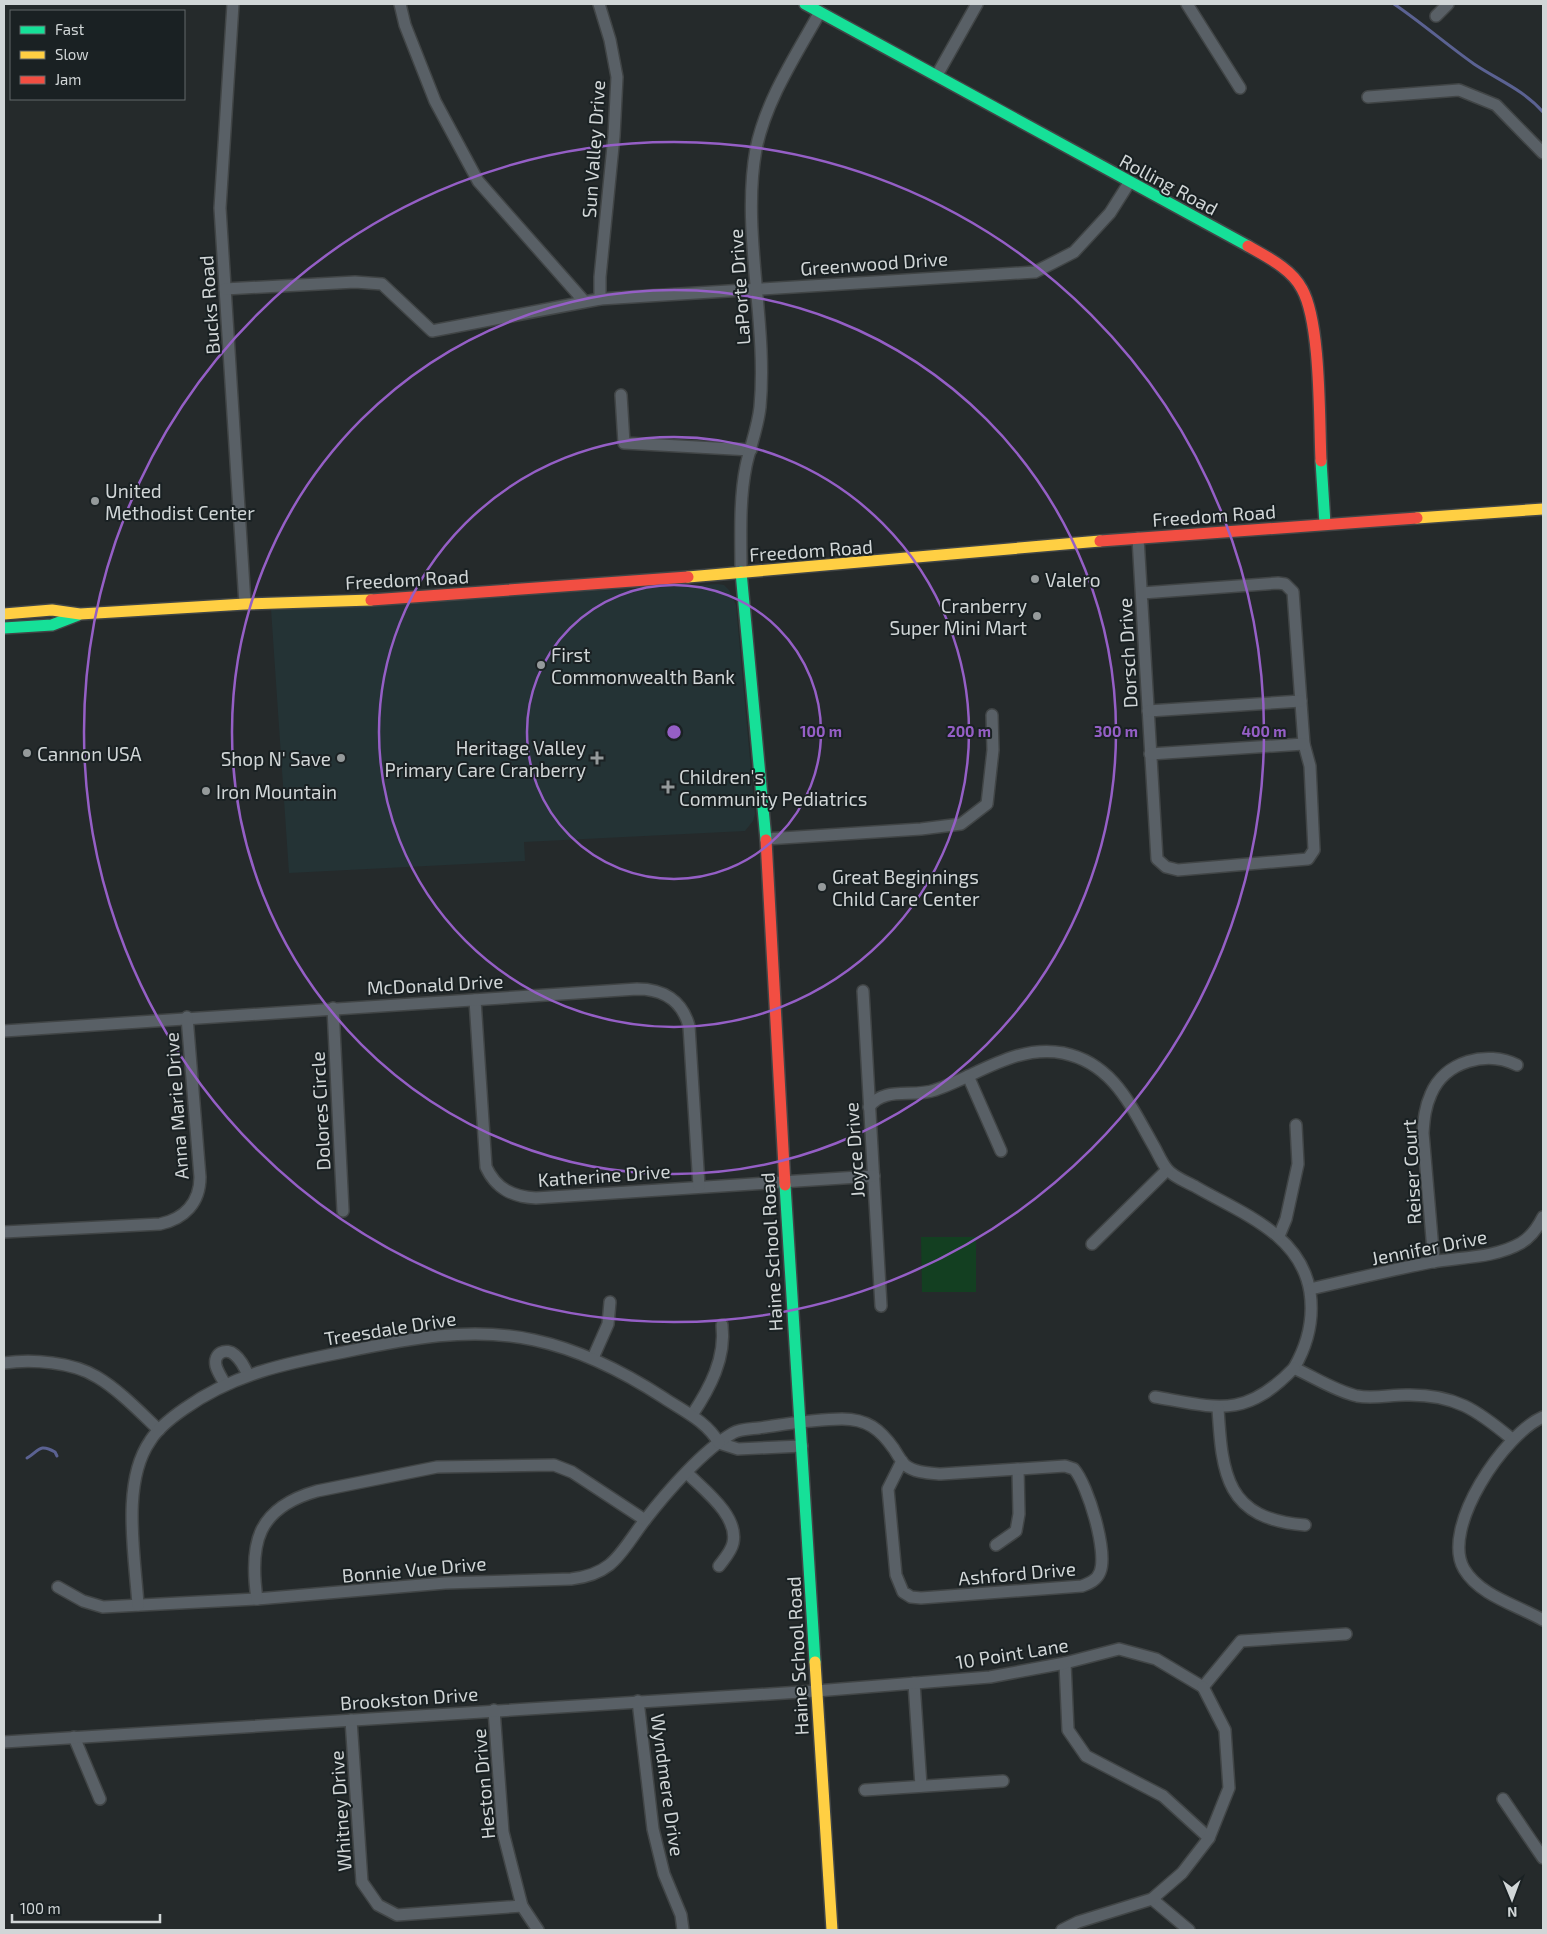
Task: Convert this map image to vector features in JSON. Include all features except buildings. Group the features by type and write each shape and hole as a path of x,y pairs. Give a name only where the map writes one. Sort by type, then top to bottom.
{"street":[{"name":"Bucks Road","path":"233,4 220,208 245,604"},
{"path":"400,4 405,25 435,101 478,181 584,301"},
{"name":"Sun Valley Drive","path":"599,4 610,40 616,77 612,154 600,277 600,299"},
{"name":"Rolling Road","path":"805,4 937,75 1129,183 1270,258 1281,266 1302,288 1312,317 1325,524"},
{"path":"937,75 977,4"},
{"path":"1187,4 1240,88"},
{"path":"1436,16 1448,4"},
{"name":"LaPorte Drive","path":"741,572 742,512 746,467 760,408 761,355 752,212 756,149 773,100 820,12"},
{"path":"1368,97 1459,90 1496,105 1543,153"},
{"name":"Greenwood Drive","path":"225,289 355,282 382,284 432,331 600,299 1035,272 1074,252 1110,213 1129,183"},
{"path":"621,395 624,443 751,450"},
{"name":"Freedom Road","path":"4,614 52,610 80,614 245,604 370,600 741,572 1138,538 1543,509"},
{"name":"Dorsch Drive","path":"1138,538 1157,858 1166,867 1178,870 1301,862 1308,859 1314,850 1310,766 1304,744"},
{"name":"Haine School Road","path":"741,572 766,839 784,1182 832,1930"},
{"path":"1142,593 1285,584 1293,592 1304,744 1150,754"},
{"name":"Freedom Road","path":"4,628 52,625 80,614"},
{"path":"1148,711 1301,701"},
{"path":"766,839 915,830 961,824 987,804 994,750 992,715"},
{"name":"McDonald Drive","path":"4,1031 646,989 663,993 677,1002 687,1018 692,1039 699,1186"},
{"name":"Joyce Drive","path":"863,991 881,1306"},
{"name":"Katherine Drive","path":"474,1000 486,1167 498,1186 519,1196 536,1198 874,1176"},
{"name":"Dolores Circle","path":"333,1008 343,1212"},
{"name":"Anna Marie Drive","path":"4,1232 160,1224 178,1219 189,1209 197,1196 200,1177 187,1018"},
{"path":"869,1107 881,1096 930,1092 1005,1059 1034,1052 1063,1053 1091,1063 1112,1079 1123,1092 1167,1170 1279,1236 1296,1254 1310,1290 1311,1322 1303,1352 1294,1368 1270,1390 1240,1404 1218,1408 1155,1397"},
{"name":"Reiser Court","path":"1434,1262 1424,1133 1425,1113 1431,1093 1441,1078 1454,1068 1469,1061 1495,1057 1517,1065"},
{"path":"968,1076 1001,1151"},
{"path":"1279,1236 1286,1219 1298,1164 1296,1125"},
{"path":"1092,1244 1167,1170"},
{"name":"Jennifer Drive","path":"1310,1290 1434,1262 1474,1257 1507,1249 1521,1243 1531,1235 1543,1217"},
{"path":"594,1358 608,1324 610,1302"},
{"path":"692,1415 703,1399 720,1360 723,1348 722,1325"},
{"name":"Treesdale Drive","path":"138,1605 133,1486 140,1458 159,1430 197,1400 225,1384 275,1366 402,1340 452,1334 493,1334 532,1339 594,1358 630,1377 706,1425 718,1443"},
{"path":"225,1384 216,1367 217,1356 220,1352 225,1351 234,1354 248,1375"},
{"path":"4,1363 39,1362 92,1374 105,1382 159,1430"},
{"path":"1294,1368 1344,1392 1358,1396 1370,1398 1416,1394 1446,1398 1478,1412 1512,1439"},
{"path":"1218,1408 1220,1446 1227,1476 1232,1488 1244,1505 1269,1520 1305,1525"},
{"path":"1543,1417 1512,1439 1483,1478 1463,1524 1460,1554 1463,1567 1481,1588 1543,1620"},
{"name":"Ashford Drive","path":"799,1421 844,1419 863,1421 873,1425 883,1434 902,1460 914,1470 941,1474 1065,1466 1074,1469 1080,1475 1102,1549 1103,1563 1100,1575 1092,1582 1082,1586 921,1598 911,1597 903,1592 896,1576 888,1489 902,1460"},
{"name":"Bonnie Vue Drive","path":"58,1587 91,1605 138,1605 257,1599 445,1583 571,1579 589,1576 609,1566 619,1558 645,1520 709,1448 735,1432 799,1421"},
{"path":"718,1443 738,1450 802,1446"},
{"path":"257,1599 253,1560 258,1537 266,1522 285,1505 304,1494 316,1490 418,1470 554,1466 572,1472 645,1520"},
{"path":"996,1545 1016,1531 1019,1514 1018,1469"},
{"path":"687,1473 720,1506 731,1526 732,1545 719,1566"},
{"path":"1062,1930 1078,1922 1152,1899 1182,1874 1209,1838 1229,1788 1225,1730 1203,1686 1241,1642 1346,1634"},
{"name":"10 Point Lane","path":"816,1692 990,1677 1064,1663 1119,1649 1156,1659 1203,1686"},
{"path":"1064,1663 1068,1730 1086,1756 1163,1796 1209,1838"},
{"path":"914,1683 920,1786"},
{"name":"Brookston Drive","path":"4,1742 494,1710 816,1692"},
{"name":"Wyndmere Drive","path":"638,1702 653,1829 664,1874 681,1915 683,1930"},
{"name":"Heston Drive","path":"494,1710 503,1832 522,1906"},
{"name":"Whitney Drive","path":"351,1720 362,1882 378,1905 397,1915 522,1906"},
{"path":"74,1737 100,1799"},
{"path":"865,1790 1003,1781"},
{"path":"1503,1799 1543,1858"},
{"path":"1152,1899 1189,1930"},
{"path":"522,1906 538,1930"}],"shaded area":[{"path":"724,585 729,590 736,605 755,814 753,821 745,831 524,842 525,861 289,873 271,609"}],"green space":[{"path":"921,1237 976,1237 976,1292 922,1292"}],"waterway":[{"path":"1394,4 1474,64 1528,97 1543,112"},
{"path":"27,1458 42,1448 50,1449 57,1456"}],"traffic: fast":[{"path":"805,4 1248,246"},
{"path":"1321,461 1325,524"},
{"path":"741,572 766,840"},
{"path":"4,628 52,625 78,615"},
{"path":"785,1185 815,1662"}],"traffic: slow":[{"path":"1417,518 1543,509"},
{"path":"688,577 1100,541"},
{"path":"4,614 52,610 80,614 245,604 371,600"},
{"path":"815,1662 832,1930"}],"traffic: jam":[{"path":"1248,246 1271,259 1292,275 1302,289 1308,304 1316,347 1321,461"},
{"path":"1100,541 1417,518"},
{"path":"371,600 688,577"},
{"path":"766,840 785,1185"}],"place":[{"name":"United Methodist Center","path":"95,501"},
{"name":"Valero","path":"1035,579"},
{"name":"Cranberry Super Mini Mart","path":"1037,616"},
{"name":"First Commonwealth Bank","path":"541,665"},
{"name":"Cannon USA","path":"27,753"},
{"name":"Shop N' Save","path":"341,758"},
{"name":"Heritage Valley Primary Care Cranberry","path":"597,758"},
{"name":"Children's Community Pediatrics","path":"668,787"},
{"name":"Iron Mountain","path":"206,791"},
{"name":"Great Beginnings Child Care Center","path":"822,887"}]}
